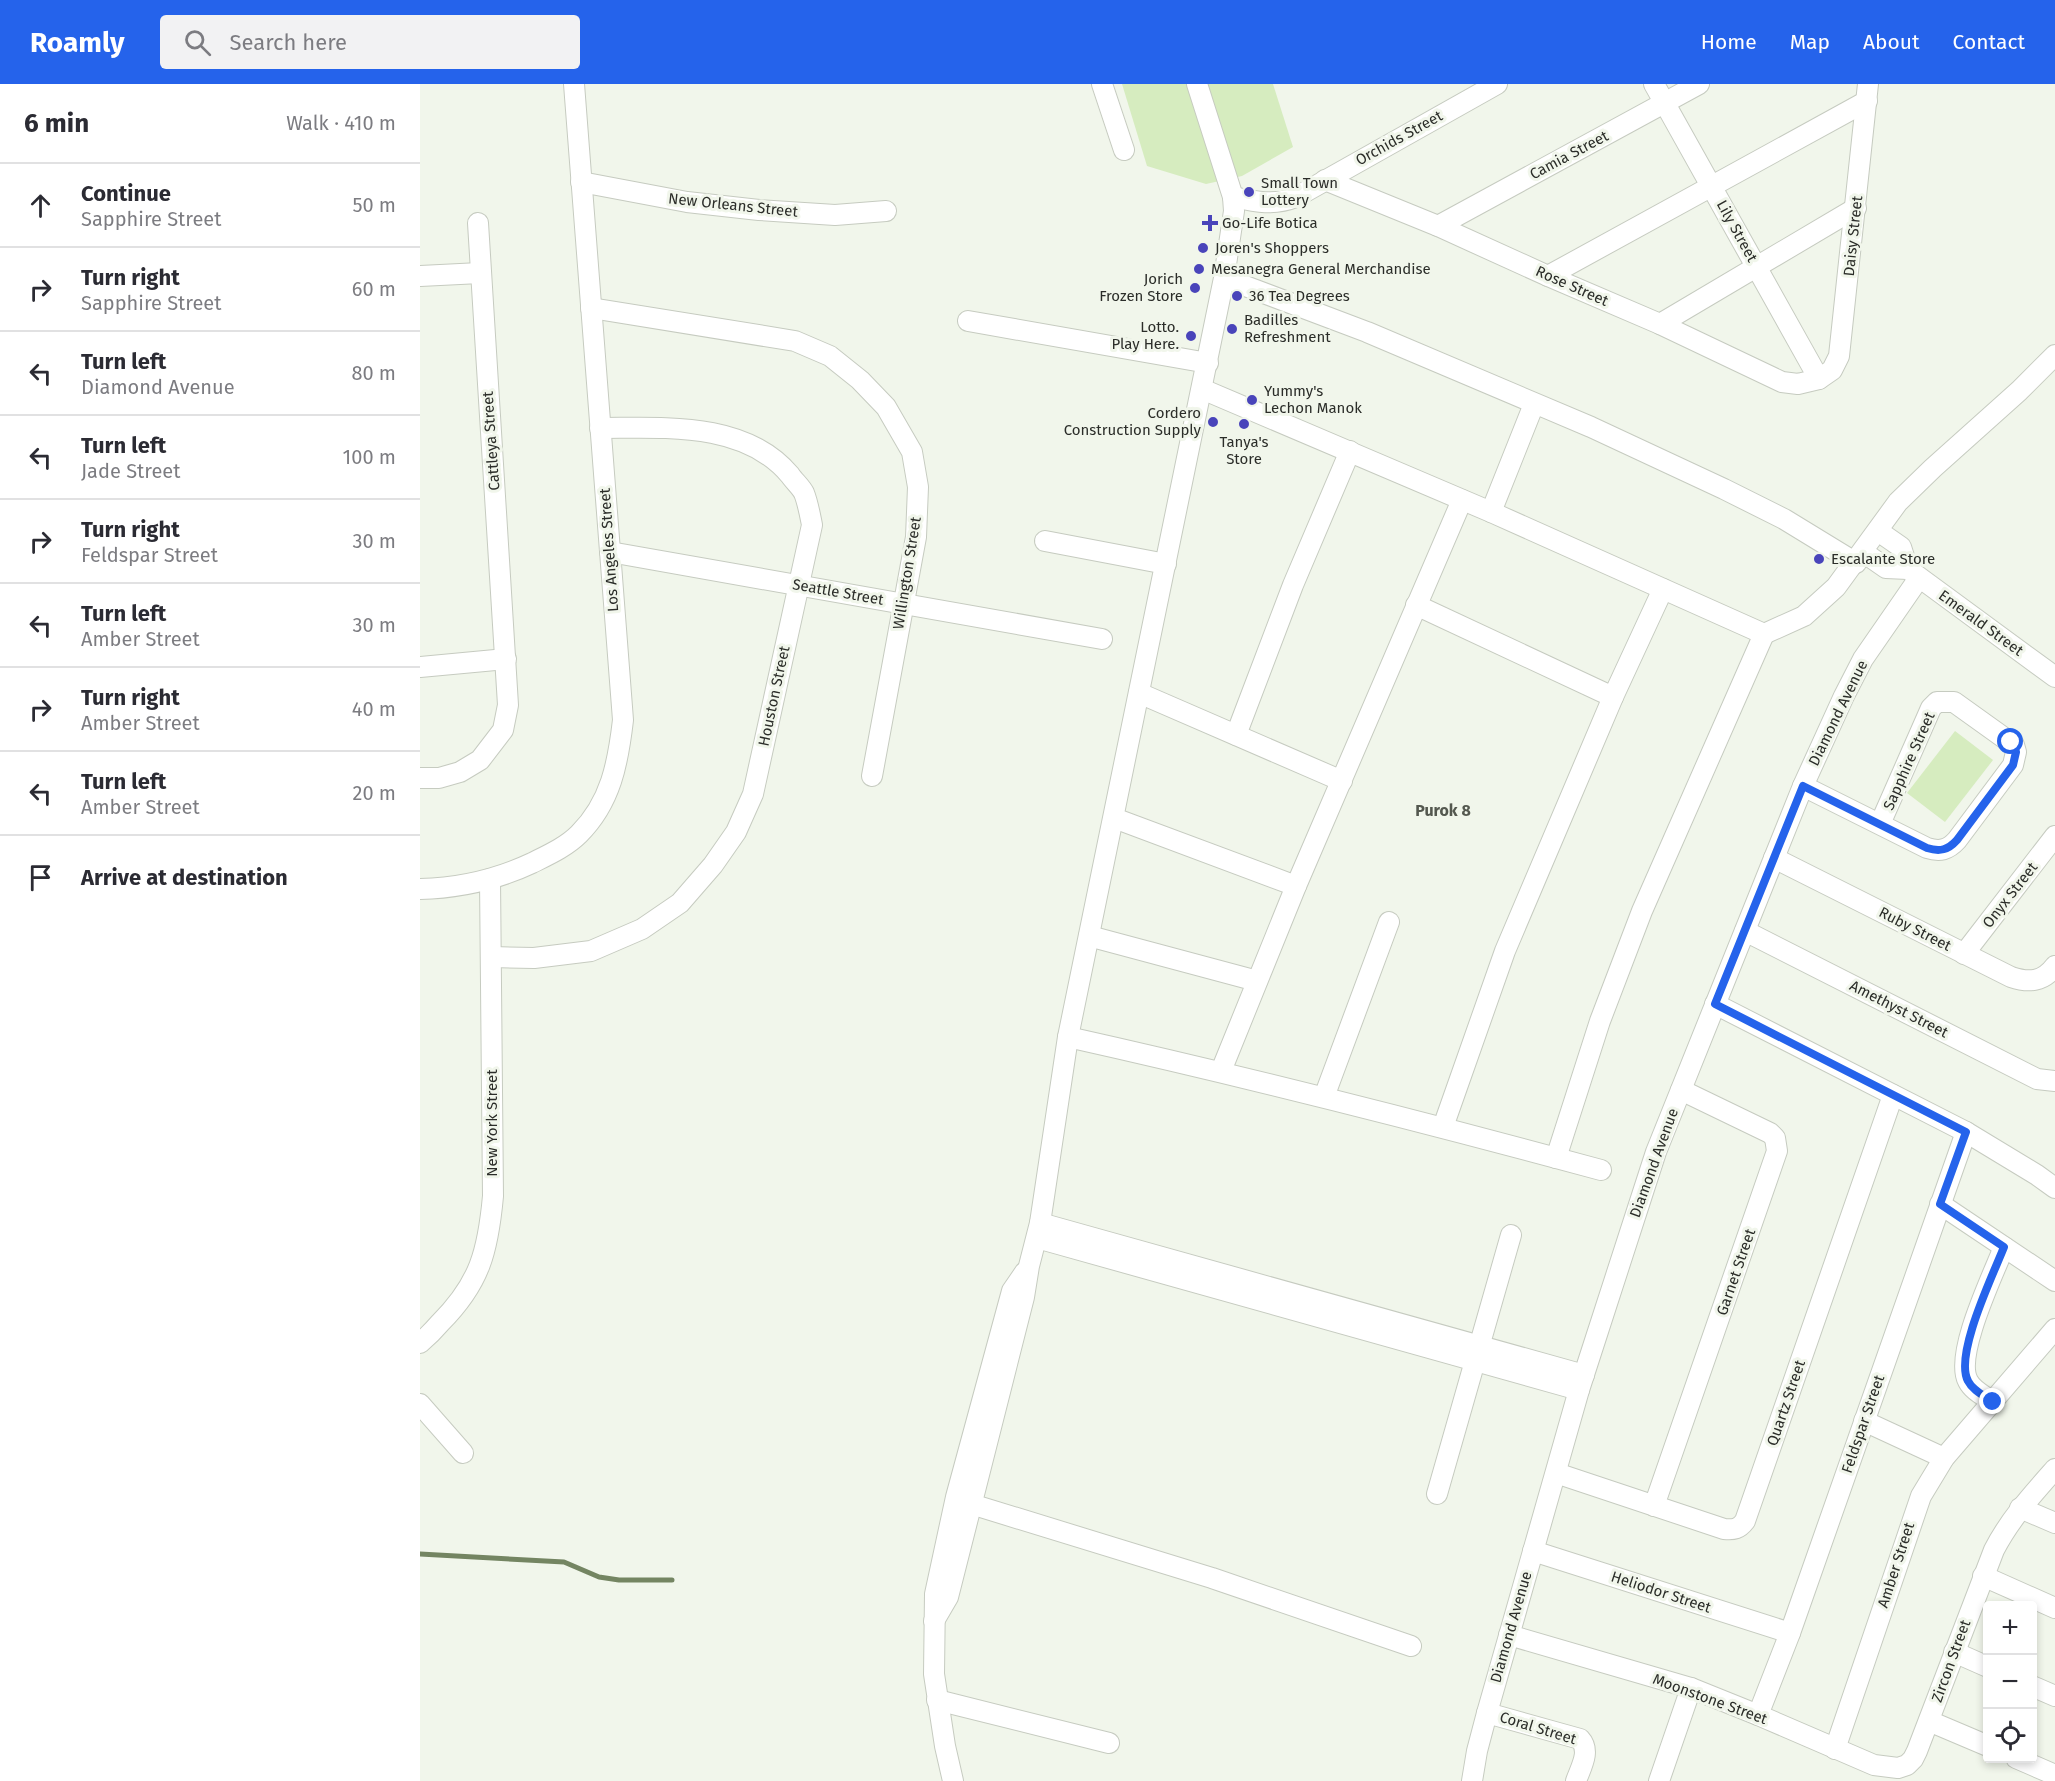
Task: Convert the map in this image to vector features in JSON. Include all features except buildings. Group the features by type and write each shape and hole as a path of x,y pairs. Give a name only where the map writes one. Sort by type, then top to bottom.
{"street":[{"name":"Los Angeles Street","path":"420,890 466,886 508,874 544,857 578,835 595,815 608,790 619,758 622,720 574,84"},
{"path":"1102,84 1124,150"},
{"path":"934,1621 948,1597 1039,1231 1068,1037 1224,278 1234,212 1233,197 1197,84"},
{"name":"Orchids Street","path":"1233,197 1260,203 1283,202 1497,84"},
{"name":"Lily Street","path":"1654,84 1819,379"},
{"name":"Camia Street","path":"1438,225 1700,84"},
{"path":"1548,276 1712,186 1867,93"},
{"name":"Daisy Street","path":"1819,379 1832,370 1839,356 1867,93"},
{"name":"Rose Street","path":"1325,180 1438,225 1660,324 1776,380 1798,384 1819,379"},
{"name":"New Orleans Street","path":"581,182 687,201 759,210 835,215 886,211"},
{"path":"1660,324 1856,208"},
{"name":"Cattleya Street","path":"420,778 439,777 460,772 480,760 503,730 508,705 478,223"},
{"path":"420,276 480,273"},
{"name":"Emerald Street","path":"1224,278 1367,332 1591,428 1724,489 1859,557 1886,568 1913,573 2055,677"},
{"name":"Willington Street","path":"591,309 795,341 830,356 860,380 886,406 912,452 918,487 915,537 872,776"},
{"path":"968,321 1208,363"},
{"path":"1556,1158 1600,1021 1642,911 1764,634 1804,616 1836,587 1898,502 2055,355"},
{"path":"1202,389 1491,512 1764,634"},
{"path":"1491,512 1534,404"},
{"name":"Houston Street","path":"492,957 534,958 591,951 642,929 680,903 713,865 736,832 753,794 812,525 804,492 780,463 753,447 723,435 674,428 600,428"},
{"path":"1236,735 1293,585 1350,451"},
{"path":"1221,1071 1296,886 1462,500"},
{"name":"Emerald Street","path":"1878,531 1901,547 1913,573"},
{"path":"1045,541 1166,564"},
{"name":"Seattle Street","path":"609,552 1102,639"},
{"name":"Diamond Avenue","path":"1472,1781 1487,1713 1533,1551 1582,1383 1649,1172 1803,786 1863,659 1913,573"},
{"path":"1443,1127 1505,951 1613,697 1664,589"},
{"path":"1416,605 1613,697"},
{"path":"420,667 506,659"},
{"path":"1139,693 1342,781"},
{"name":"Sapphire Street","path":"1803,786 1927,848 1946,849 1957,840 2013,765 2016,752 2014,745 1954,702 1937,702 1931,708 1880,824"},
{"path":"1114,818 1296,886"},
{"name":"Onyx Street","path":"1964,954 2055,836"},
{"name":"Ruby Street","path":"1774,858 2021,981 2041,979 2055,966"},
{"name":"New York Street","path":"420,1343 453,1310 473,1282 482,1263 489,1233 493,1196 490,879"},
{"path":"1324,1097 1389,922"},
{"name":"Amethyst Street","path":"1745,931 2037,1079 2055,1081"},
{"path":"1089,936 1257,981"},
{"path":"1715,1004 1966,1132 2055,1188"},
{"path":"1068,1037 1221,1071 1601,1170"},
{"name":"Garnet Street","path":"1654,1506 1778,1151 1775,1138 1770,1132 1681,1090"},
{"name":"Quartz Street","path":"1556,1473 1724,1529 1736,1529 1745,1521 1893,1095"},
{"name":"Feldspar Street","path":"1758,1715 1790,1633 1966,1132"},
{"path":"1940,1204 2055,1281"},
{"path":"1039,1231 1582,1383"},
{"path":"1437,1494 1511,1235"},
{"path":"1993,1402 1969,1384 1964,1365 1965,1351 1973,1326 2004,1247"},
{"path":"953,1781 934,1674 935,1594 956,1497 1012,1291 1029,1266"},
{"name":"Amber Street","path":"1835,1749 1921,1496 1944,1458 2055,1329"},
{"path":"420,1404 463,1454"},
{"path":"1864,1421 1944,1458"},
{"name":"Zircon Street","path":"1907,1765 1913,1759 1929,1721 1983,1576 2006,1527 2055,1469"},
{"path":"971,1504 1212,1578 1411,1646"},
{"path":"2020,1508 2055,1523"},
{"name":"Heliodor Street","path":"1533,1551 1790,1633"},
{"path":"1983,1576 2055,1608"},
{"name":"Moonstone Street","path":"1509,1635 1691,1688 1874,1765 1898,1768 1907,1765"},
{"path":"1954,1652 1983,1665"},
{"path":"1659,1781 1691,1688"},
{"path":"2037,1688 2055,1696"},
{"path":"937,1700 1109,1743"},
{"name":"Coral Street","path":"1487,1713 1580,1739 1585,1744 1586,1754 1576,1781"},
{"path":"1929,1721 1983,1744"},
{"path":"2027,1763 2055,1775"}],"green space":[{"path":"1122,84 1273,84 1293,147 1242,176 1206,184 1147,166"},
{"path":"1955,731 1993,760 1945,822 1907,793"}],"waterway":[{"path":"420,1554 564,1562 599,1577 619,1580 672,1580"}],"place":[{"name":"Small Town Lottery","path":"1249,192"},
{"name":"Go-Life Botica","path":"1210,223"},
{"name":"Joren's Shoppers","path":"1203,248"},
{"name":"Mesanegra General Merchandise","path":"1199,269"},
{"name":"Jorich Frozen Store","path":"1195,288"},
{"name":"36 Tea Degrees","path":"1237,296"},
{"name":"Badilles Refreshment","path":"1232,329"},
{"name":"Lotto. Play Here.","path":"1191,336"},
{"name":"Yummy's Lechon Manok","path":"1252,400"},
{"name":"Cordero Construction Supply","path":"1213,422"},
{"name":"Tanya's Store","path":"1244,424"},
{"name":"Escalante Store","path":"1819,559"}],"district":[{"name":"Purok 8","path":"1443,810"}],"route":[{"path":"1993,1402 1969,1384 1964,1365 1965,1351 1973,1326 2004,1247 1940,1204 1966,1132 1715,1004 1803,786 1927,848 1946,849 1957,840 2013,765 2016,752 2011,742"}]}
